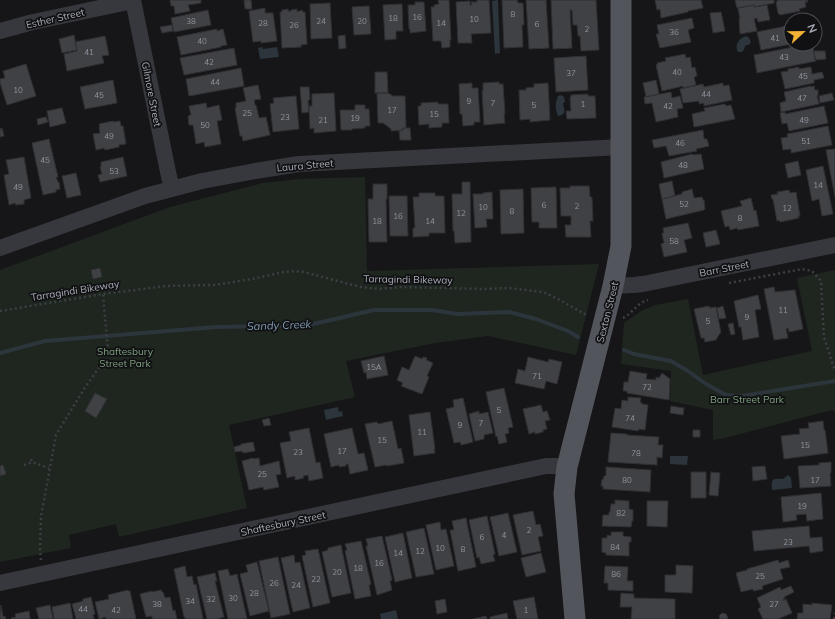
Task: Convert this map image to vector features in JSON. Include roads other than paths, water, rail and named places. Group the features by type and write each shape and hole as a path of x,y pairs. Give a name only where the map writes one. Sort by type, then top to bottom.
{"main road":[{"name":"Sexton Street","path":"575,619 564,494 567,467 613,286 621,246 621,0"}],"street":[{"name":"Esther Street","path":"0,31 33,22 133,0"},
{"name":"Gilmore Street","path":"133,0 172,189"},
{"name":"Laura Street","path":"0,248 145,196 202,181 255,171 299,164 621,147"},
{"name":"Barr Street","path":"613,286 643,284 835,245"},
{"name":"Shaftesbury Street","path":"0,583 546,466 567,467"}],"waterway":[{"name":"Sandy Creek","path":"0,353 45,341 216,327 309,325 374,310 432,310 457,314 509,312 536,319 568,331 578,337"},
{"name":"Sandy Creek","path":"624,350 634,354 671,361 726,395 742,396 835,381"}],"park label":[{"name":"Shaftesbury Street Park","path":"125,356"},
{"name":"Barr Street Park","path":"747,399"}]}
